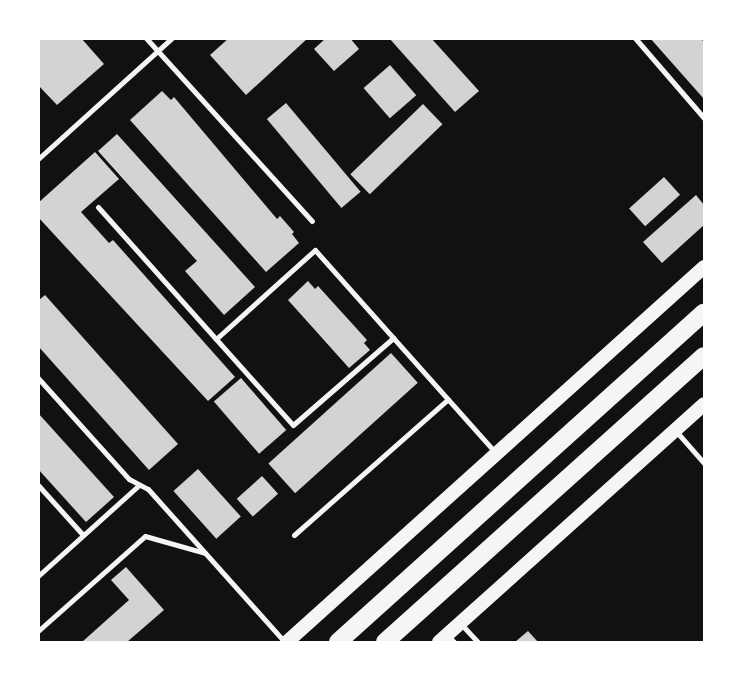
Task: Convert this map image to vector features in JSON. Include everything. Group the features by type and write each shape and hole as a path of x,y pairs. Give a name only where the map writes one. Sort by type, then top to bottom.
{"main road":[{"path":"286,642 705,267"},
{"path":"338,642 705,313"},
{"path":"385,642 705,356"},
{"path":"447,640 460,623 705,404"}],"lane":[{"path":"146,38 312,221"},
{"path":"38,159 172,38"},
{"path":"635,38 705,118"},
{"path":"98,208 293,425 393,338"},
{"path":"216,339 315,250 497,454"},
{"path":"38,378 129,480 139,485 205,553 286,642"},
{"path":"294,535 448,398"},
{"path":"675,430 705,463"},
{"path":"38,485 83,536"},
{"path":"38,576 139,485"},
{"path":"38,631 145,536 205,553"},
{"path":"460,623 478,642"}],"building":[{"path":"38,38 81,38 104,64 57,105 38,85"},
{"path":"229,38 308,38 246,95 210,55"},
{"path":"326,38 350,38 359,49 334,71 314,49"},
{"path":"389,38 431,38 479,91 455,112"},
{"path":"650,38 701,38 704,43 704,99"},
{"path":"390,65 416,95 390,118 364,88"},
{"path":"162,91 171,100 174,97 277,219 280,216 294,232 292,234 299,243 266,272 130,120"},
{"path":"286,103 361,192 341,208 267,119"},
{"path":"423,104 442,124 370,194 350,174"},
{"path":"117,134 255,287 224,315 185,271 197,261 98,151"},
{"path":"95,152 119,179 81,212 109,243 113,240 235,377 208,401 38,217 38,203"},
{"path":"664,177 680,195 645,226 629,208"},
{"path":"696,195 704,205 704,225 662,263 643,242"},
{"path":"308,281 315,289 318,286 367,340 364,343 370,350 349,368 288,300"},
{"path":"45,295 178,444 149,470 38,346 38,301"},
{"path":"391,353 418,383 295,493 268,463"},
{"path":"241,378 286,430 259,454 214,402"},
{"path":"38,413 114,497 86,522 38,469"},
{"path":"198,469 241,517 216,539 173,491"},
{"path":"262,476 278,494 253,517 237,499"},
{"path":"126,567 164,610 127,642 82,642 129,600 111,580"},
{"path":"528,631 538,642 515,642"}]}
